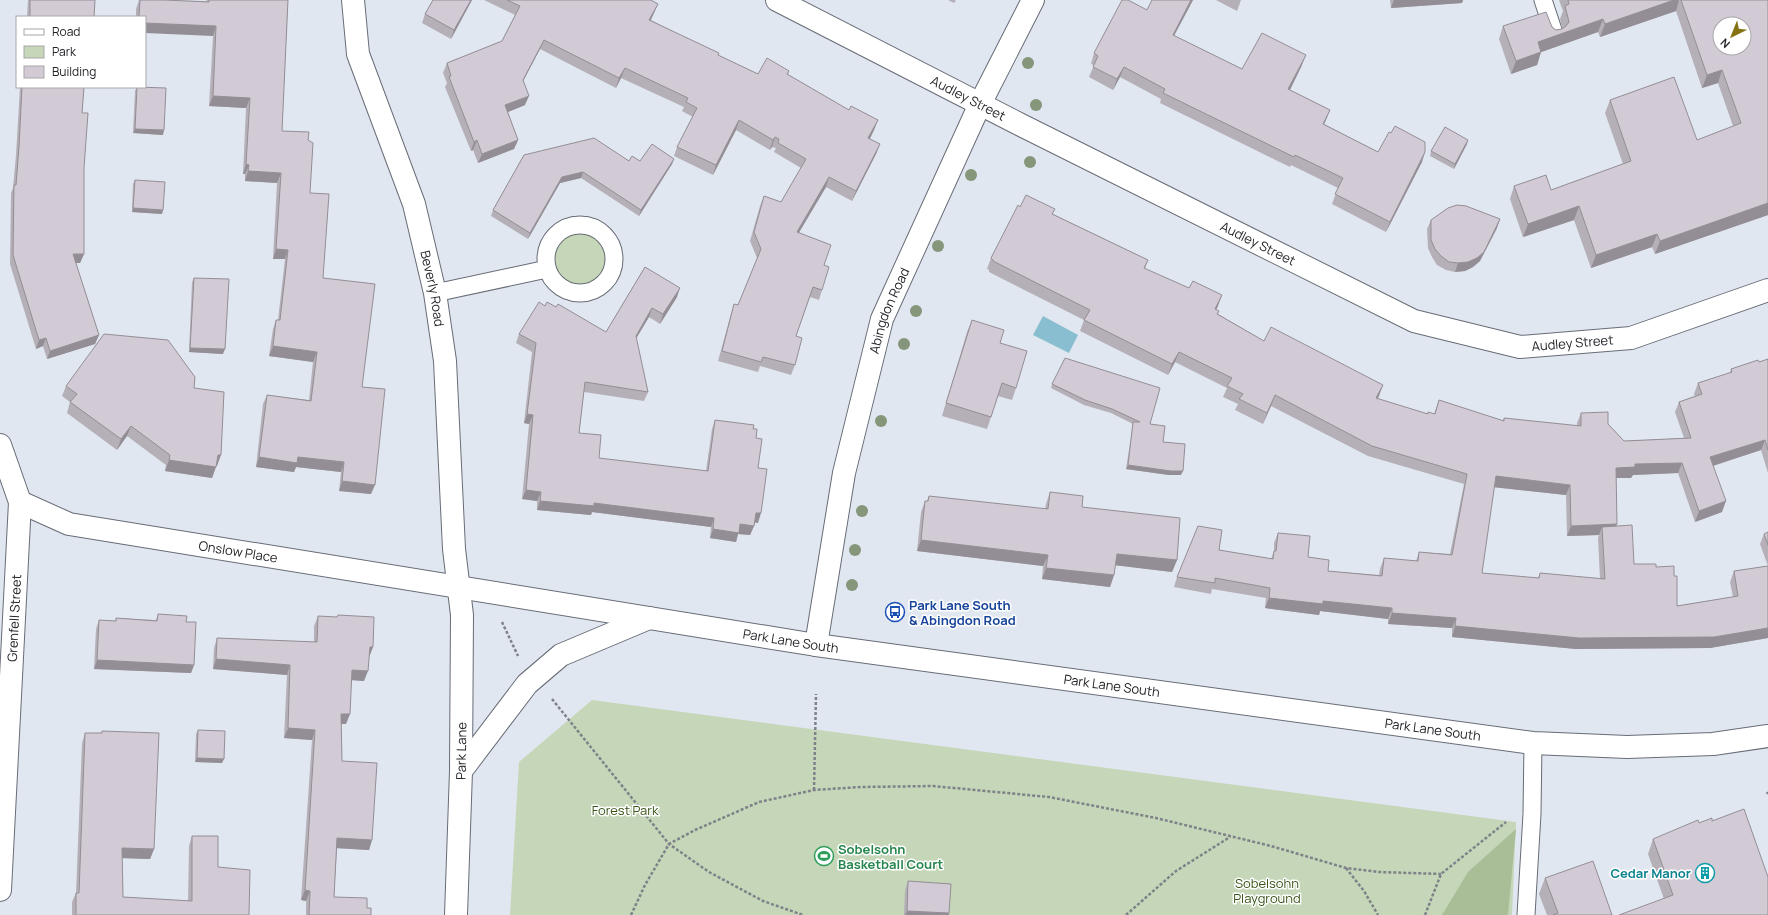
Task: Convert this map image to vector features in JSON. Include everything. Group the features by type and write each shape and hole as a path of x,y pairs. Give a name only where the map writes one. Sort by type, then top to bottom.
{"street":[{"name":"Beverly Road","path":"353,0 358,54 414,204 435,293 445,361 454,549 459,587"},
{"name":"Audley Street","path":"777,0 980,104 1414,322 1520,346 1631,338 1768,290"},
{"name":"Abingdon Road","path":"816,645 844,473 882,319 980,104 1033,0"},
{"name":"Grenfell Street","path":"0,445 20,502 0,890"},
{"name":"Onslow Place","path":"20,502 70,524 459,587"},
{"name":"Park Lane South","path":"459,587 816,645 1533,743 1627,747 1713,744 1768,736"},
{"name":"Park Lane","path":"456,915 461,771 462,615 459,587"},
{"path":"461,771 527,684 561,655 649,618"}],"lane":[{"path":"1543,0 1554,33"},
{"path":"581,224 591,226 601,232 608,240 613,251 614,262 611,274 595,291 584,294 572,293 561,288 552,280 547,269 545,259 547,248 552,239 560,231 570,226 581,224"},
{"path":"435,293 547,269"},
{"path":"1526,915 1532,814 1533,743"}],"path":[{"path":"501,621 520,661"},
{"path":"814,790 816,694"},
{"path":"554,702 669,844 709,872 763,901 804,915"},
{"path":"631,915 645,885 669,844 696,830 759,802 814,790 861,787 933,786 1049,797 1156,818 1270,846 1346,868 1379,872 1440,874"},
{"path":"1425,915 1440,874 1511,818"},
{"path":"1126,915 1176,871 1231,836"},
{"path":"1346,868 1364,891 1378,915"}],"green space":[{"path":"580,233 590,235 598,241 604,249 606,259 604,269 598,277 590,283 580,285 570,283 562,277 556,269 554,259 556,249 562,241 570,235"},
{"name":"Forest Park","path":"592,700 1516,822 1512,915 510,915 519,762"},
{"path":"1516,829 1508,915 1442,915 1468,872"}],"water":[{"path":"1043,316 1078,335 1069,353 1033,335"}],"building":[{"path":"30,0 95,0 94,16 30,16"},
{"path":"140,0 209,2 209,0 288,0 282,131 309,132 308,140 313,143 310,193 329,194 323,278 375,284 362,387 385,389 375,485 342,481 344,462 298,457 297,463 259,457 267,395 311,401 317,352 273,346 276,320 280,320 288,250 276,249 281,173 248,171 249,165 246,164 250,98 213,96 216,26 146,23 146,16 139,16"},
{"path":"433,0 471,0 454,30 425,14"},
{"path":"507,0 651,0 658,4 649,20 719,53 718,55 758,74 767,58 789,71 787,74 849,110 851,106 878,120 868,138 880,144 856,191 829,177 797,232 831,245 824,265 829,267 822,290 813,287 796,336 802,338 795,365 763,357 761,362 722,351 734,304 738,305 761,249 754,232 764,196 781,202 806,159 778,143 779,139 775,137 773,140 739,120 716,165 677,147 697,108 686,102 688,98 625,68 619,78 544,40 523,80 529,96 505,105 518,140 482,154 477,140 474,142 449,77 451,76 447,63 502,41 520,6"},
{"path":"1122,0 1128,0 1147,10 1152,0 1191,0 1173,35 1242,69 1262,33 1306,55 1288,89 1330,110 1323,124 1378,152 1389,132 1391,133 1395,126 1425,142 1425,152 1390,222 1335,194 1343,178 1295,155 1294,157 1163,93 1165,89 1124,67 1117,79 1093,67 1098,56 1094,53"},
{"path":"1568,0 1674,0 1605,24 1603,19 1538,42 1541,52 1516,61 1503,26 1546,12 1552,27 1556,30 1562,29 1569,22 1565,6 1569,4"},
{"path":"1681,0 1768,0 1768,203 1660,241 1657,234 1596,255 1579,206 1528,224 1514,186 1546,175 1551,190 1631,161 1610,100 1674,77 1697,140 1741,123 1722,70 1707,75"},
{"path":"22,88 84,88 82,113 88,113 84,168 84,254 73,254 99,335 50,351 46,338 39,340 13,255 14,185 16,185"},
{"path":"137,88 166,88 164,130 135,129"},
{"path":"1445,127 1468,140 1455,164 1431,151"},
{"path":"594,138 629,161 632,156 640,161 652,144 674,159 641,210 583,172 562,177 530,233 493,210 524,155"},
{"path":"135,180 165,182 163,210 133,208"},
{"path":"1026,195 1055,209 1052,214 1148,260 1144,268 1189,288 1193,281 1222,295 1215,309 1219,311 1217,314 1264,341 1271,327 1383,385 1376,398 1428,414 1428,412 1435,414 1439,400 1504,421 1504,418 1581,426 1581,413 1608,412 1608,424 1624,441 1691,438 1679,402 1702,394 1698,383 1732,372 1731,369 1758,360 1759,362 1768,359 1768,450 1765,440 1710,457 1726,501 1699,511 1682,463 1635,464 1635,467 1616,468 1617,524 1571,526 1570,485 1496,476 1482,573 1539,578 1540,573 1605,579 1602,527 1632,525 1634,564 1656,564 1656,567 1674,566 1674,576 1677,576 1677,606 1738,596 1734,571 1768,566 1768,628 1714,637 1579,638 1455,626 1456,618 1392,613 1392,608 1323,601 1323,604 1269,598 1270,588 1215,578 1215,583 1177,577 1198,526 1222,530 1219,550 1273,559 1274,551 1276,551 1278,533 1310,536 1308,557 1329,560 1328,571 1382,576 1384,558 1418,561 1419,552 1452,555 1467,474 1372,446 1275,395 1267,413 1239,399 1243,394 1227,386 1232,378 1179,352 1172,364 1084,320 1090,310 993,261 991,258 1018,205 1020,207"},
{"path":"1457,205 1466,206 1500,219 1484,252 1477,258 1468,262 1449,262 1435,249 1431,240 1431,220 1448,208"},
{"path":"645,267 680,288 663,314 652,308 636,336 648,392 585,382 579,433 601,435 599,458 708,471 715,420 754,425 753,429 757,429 756,438 762,439 758,468 767,469 761,513 756,513 754,526 740,524 739,533 713,529 714,518 594,503 594,506 540,501 541,492 526,490 533,415 527,414 536,343 519,334 539,302 545,306 547,302 556,307 558,304 606,332"},
{"path":"194,278 229,279 225,349 190,348"},
{"path":"972,320 1004,330 1000,343 1027,351 1016,388 1002,383 991,417 946,403"},
{"path":"104,334 168,340 195,377 194,388 224,392 221,455 218,455 216,467 169,460 170,455 131,426 121,439 70,402 77,394 66,386"},
{"path":"1065,358 1160,388 1150,424 1165,426 1163,442 1185,444 1183,471 1171,471 1128,465 1133,422 1140,422 1112,409 1085,400 1052,384"},
{"path":"1050,492 1083,496 1082,507 1180,518 1177,560 1117,554 1114,575 1046,568 1048,555 921,540 925,501 928,501 929,496 1048,509"},
{"path":"1768,532 1768,545 1764,534"},
{"path":"158,614 187,616 186,622 196,622 194,665 97,660 99,620 116,621 116,618 157,621"},
{"path":"338,615 374,617 373,647 370,647 368,671 352,670 350,714 341,714 342,761 377,763 372,840 337,838 334,897 367,898 367,908 371,908 371,915 309,915 310,891 305,890 315,730 288,728 290,665 216,659 217,638 317,642 318,616 337,617"},
{"path":"198,730 225,731 224,759 197,758"},
{"path":"102,731 159,733 154,849 122,848 123,897 192,901 192,836 218,836 218,867 250,870 249,915 76,915 76,893 79,893 85,733 102,733"},
{"name":"Cedar Manor","path":"1744,809 1768,877 1768,915 1619,915 1673,895 1653,839 1698,820 1699,823 1712,818 1712,821"},
{"path":"1593,861 1612,915 1553,915 1558,913 1545,878"},
{"path":"908,881 951,884 949,913 907,911"}],"place":[{"name":"Park Lane South & Abingdon Road","path":"895,612"},
{"name":"Sobelsohn Basketball Court","path":"824,856"},
{"name":"Cedar Manor","path":"1705,873"}],"park label":[{"name":"Sobelsohn Playground","path":"1267,890"}]}
